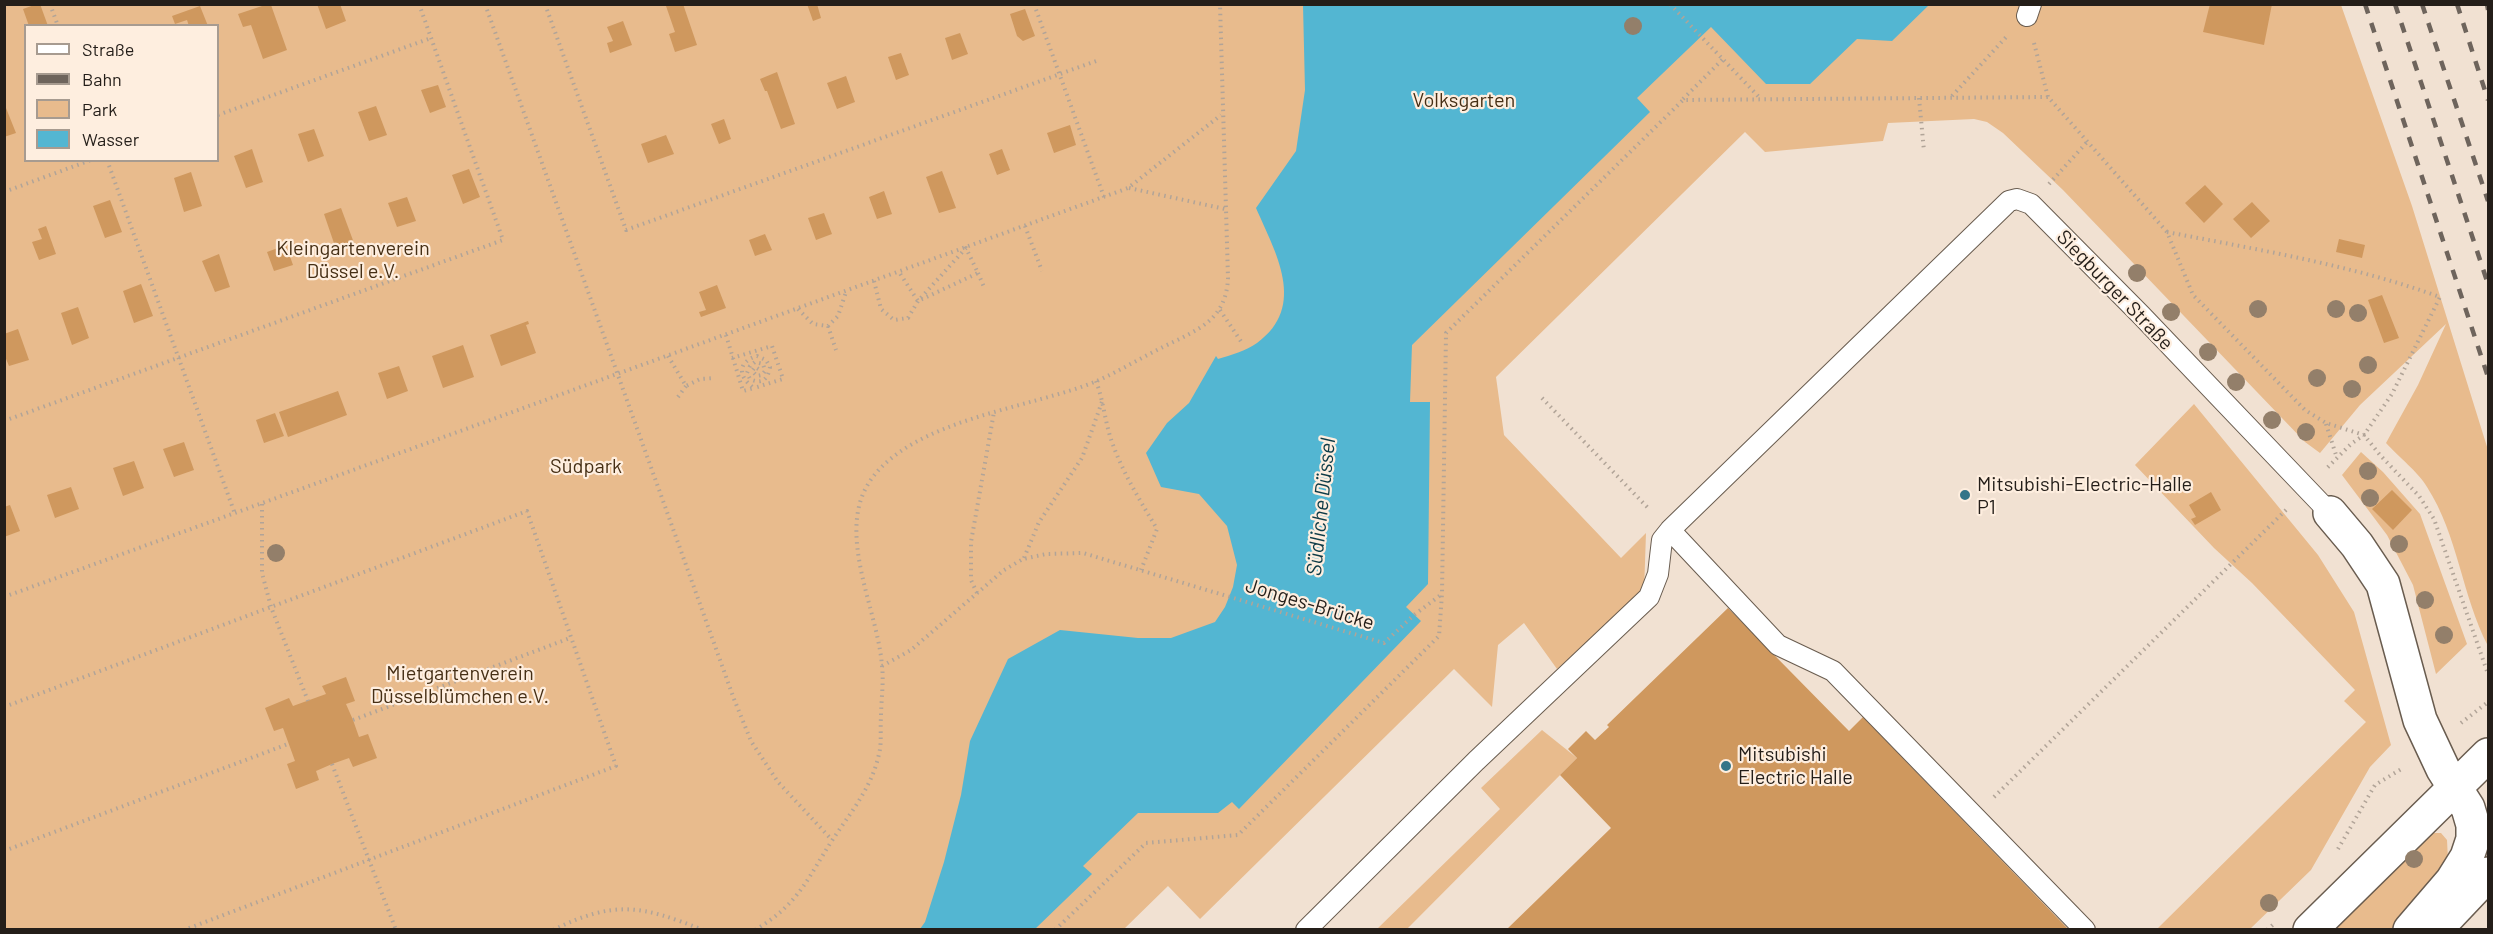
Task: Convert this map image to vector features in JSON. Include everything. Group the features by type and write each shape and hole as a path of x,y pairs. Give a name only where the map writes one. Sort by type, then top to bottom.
{"street":[{"name":"Siegburger Straße","path":"2330,513 2357,545 2383,584 2420,720 2439,761 2468,808 2474,825 2474,839 2467,857 2452,881 2410,930"},
{"path":"2296,922 2455,788 2488,755"},
{"name":"Siegburger Straße","path":"2455,788 2469,800 2488,811"},
{"path":"2435,930 2488,874"}],"lane":[{"path":"1306,930 1476,761 1649,597 1658,574 1662,540 1670,531 1998,210 2009,201 2017,199 2031,204"},
{"name":"Siegburger Straße","path":"2031,204 2330,513"},
{"path":"1670,531 1778,645 1833,671 2085,930"}],"path":[{"path":"50,4 57,24"},
{"path":"4,421 503,240 419,4"},
{"path":"485,4 751,741 778,782 832,840"},
{"path":"546,4 626,230 1099,60"},
{"path":"1034,4 1104,197"},
{"path":"755,930 787,907 810,879 832,840 871,781 879,752 882,666 855,536 859,507 870,481 884,466 910,446 933,434 994,412 1096,381 1204,327 1220,310 1227,292 1220,4"},
{"path":"1670,4 1759,98"},
{"path":"1952,96 2027,8"},
{"path":"2027,8 2048,97 2168,232 2193,295 2305,410 2326,423 2364,435 2420,496 2434,519 2488,674"},
{"path":"219,115 431,38"},
{"path":"1055,930 1146,843 1239,835 1439,636 1442,594 1446,333 1723,59"},
{"path":"1683,100 2048,97"},
{"path":"1919,98 1924,151"},
{"path":"4,597 1128,188 1221,115"},
{"path":"2031,204 2088,141"},
{"path":"4,192 86,162"},
{"path":"108,162 235,514"},
{"path":"1128,188 1225,209"},
{"path":"1025,226 1042,271"},
{"path":"1975,817 2351,444 2364,435 2392,394 2440,297 2391,279 2286,255 2168,232"},
{"path":"966,248 984,287"},
{"path":"874,281 881,309 894,321 908,318 918,301 966,248"},
{"path":"899,272 918,301"},
{"path":"918,301 978,273"},
{"path":"828,326 838,315 846,291"},
{"path":"797,309 813,324 828,326"},
{"path":"1220,310 1242,343"},
{"path":"828,326 836,350"},
{"path":"726,335 732,358 743,391 783,379 772,346 732,358"},
{"path":"668,356 686,386"},
{"path":"754,388 745,382 742,372 743,365 748,358 758,356 766,360 770,367 769,376 763,381 756,382 750,379 747,373 750,366 755,362 763,364 765,371 762,375 757,376 753,371 755,367 759,370"},
{"path":"678,397 686,386 700,379 715,378"},
{"path":"882,666 911,650 1004,570 1023,559 1055,553 1083,554 1141,570 1157,529 1133,490 1112,444 1103,399 1096,381"},
{"path":"1542,398 1670,531"},
{"path":"1023,559 1039,522 1082,458 1103,399"},
{"path":"977,593 971,580 970,542 994,412"},
{"path":"2326,423 2337,458"},
{"path":"262,504 262,573 271,607 308,701"},
{"path":"4,707 527,511 616,765 184,930"},
{"name":"Jonges-Brücke","path":"1141,570 1384,643 1414,615 1442,594"},
{"path":"352,720 570,638"},
{"path":"2469,717 2488,702"},
{"path":"4,851 288,744"},
{"path":"332,764 396,930"},
{"path":"2337,851 2375,785 2398,772"},
{"path":"553,930 583,916 626,908 657,914 703,930"},
{"path":"2267,930 2296,922"}],"green space":[{"name":"Südpark","path":"4,5 2341,5 2412,206 2488,450 2488,646 2472,607 2446,525 2437,506 2419,476 2386,443 2418,385 2446,324 2360,405 2320,453 2305,442 2063,190 2003,133 1987,122 1974,119 1888,123 1883,141 1765,152 1745,132 1496,377 1504,435 1621,558 1646,533 1644,592 1557,669 1524,623 1498,645 1492,707 1454,669 1200,919 1168,886 1123,930 5,929"},
{"path":"2194,404 2318,555 2354,612 2391,745 2370,767 2311,870 2250,929 2157,929 2366,722 2344,701 2355,690 2135,465"},
{"path":"2361,452 2383,472 2420,514 2467,644 2436,674 2413,585 2387,535 2342,475"},
{"path":"1542,730 1577,758 1407,929 1376,930 1500,809 1481,788"},
{"path":"2431,833 2441,833 2447,840 2448,860 2441,874 2391,929 2332,930"}],"water":[{"name":"Südliche Düssel","path":"1303,5 1929,5 1892,41 1857,39 1810,84 1766,84 1711,27 1637,98 1650,112 1412,345 1410,402 1430,402 1428,584 1406,607 1421,621 1239,809 1232,802 1218,813 1138,813 1083,866 1092,874 1035,929 920,929 925,922 944,862 961,795 970,741 1008,659 1060,630 1138,638 1171,638 1215,622 1225,607 1233,587 1237,565 1227,526 1199,494 1161,487 1146,453 1167,423 1189,403 1216,356 1218,359 1228,356 1257,343 1272,328 1281,312 1284,296 1283,278 1278,260 1256,208 1296,151 1305,90"}],"building":[{"path":"40,4 47,24 28,24 23,9"},
{"path":"317,4 340,4 346,21 326,29"},
{"path":"683,4 697,45 675,52 669,34 675,32 666,6"},
{"path":"807,4 817,4 821,18 813,21"},
{"path":"2210,4 2272,4 2264,45 2203,32"},
{"path":"271,5 287,50 263,59 251,25 243,27 238,14"},
{"path":"200,6 207,24 188,24 187,20 175,24 172,16"},
{"path":"1025,9 1035,36 1023,41 1017,36 1010,14"},
{"path":"623,21 632,45 610,53 607,43 613,41 607,27"},
{"path":"960,33 968,54 952,60 945,38"},
{"path":"901,53 909,75 896,80 888,57"},
{"path":"777,72 795,124 781,129 767,91 760,79"},
{"path":"846,76 855,102 837,109 827,83"},
{"path":"438,85 446,107 430,113 421,90"},
{"path":"4,103 16,133 4,137"},
{"path":"376,106 387,135 369,141 358,112"},
{"path":"724,119 731,139 719,144 711,124"},
{"path":"1070,125 1076,145 1054,153 1047,133"},
{"path":"314,129 324,156 308,162 298,134"},
{"path":"666,135 674,154 648,163 641,144"},
{"path":"252,149 263,182 246,188 234,156"},
{"path":"1002,149 1010,170 997,175 989,154"},
{"path":"469,169 480,197 463,204 452,175"},
{"path":"942,171 956,208 939,213 926,177"},
{"path":"191,172 202,206 184,212 174,178"},
{"path":"2205,185 2223,204 2204,223 2185,203"},
{"path":"884,191 892,214 877,219 869,197"},
{"path":"407,197 416,221 397,227 388,203"},
{"path":"110,200 122,232 105,238 93,206"},
{"path":"2252,202 2270,221 2251,238 2233,219"},
{"path":"341,208 354,243 336,249 324,214"},
{"path":"824,213 832,234 816,240 808,218"},
{"path":"46,226 56,254 39,260 32,242 42,239 38,229"},
{"path":"765,234 772,250 755,256 749,240"},
{"path":"2339,239 2365,245 2362,258 2336,252"},
{"path":"286,245 293,265 274,271 267,252"},
{"path":"219,254 230,287 215,292 202,261"},
{"path":"141,284 153,316 134,323 123,291"},
{"path":"717,285 726,308 701,317 699,312 706,310 699,292"},
{"path":"2382,295 2399,338 2384,343 2368,300"},
{"path":"78,307 89,338 72,345 61,313"},
{"path":"528,321 529,324 526,325 536,353 501,366 490,335"},
{"path":"18,329 29,360 9,366 4,354 4,334"},
{"path":"463,345 474,377 443,388 432,356"},
{"path":"399,366 408,391 387,399 378,373"},
{"path":"338,391 347,415 288,437 279,412"},
{"path":"275,413 284,436 264,443 256,420"},
{"path":"184,442 194,470 174,477 163,449"},
{"path":"134,461 144,488 123,496 113,468"},
{"path":"71,487 79,509 55,518 47,495"},
{"path":"2392,490 2412,510 2393,530 2372,509"},
{"path":"2211,492 2221,510 2195,525 2191,519 2196,517 2189,505"},
{"path":"10,505 20,531 4,537 4,507"},
{"name":"Mitsubishi Electric Halle","path":"1728,608 1849,731 1863,717 2069,930 1506,930 1611,828 1560,775 1577,758 1568,749 1586,731 1595,740 1609,727 1607,725"},
{"path":"346,677 355,701 346,704 359,737 368,734 377,758 353,767 349,758 332,764 316,771 319,780 296,789 287,764 295,761 283,728 274,731 265,708 289,698 293,706 326,694 322,686"}],"railway":[{"path":"2365,4 2488,377"},
{"path":"2395,4 2488,284"},
{"path":"2422,4 2488,201"},
{"path":"2457,4 2488,100"},
{"path":"2487,4 2488,10"}],"place":[{"name":"Mitsubishi-Electric-Halle P1","path":"1965,495"},
{"name":"Mitsubishi Electric Halle","path":"1726,766"}],"park label":[{"name":"Volksgarten","path":"1464,100"},
{"name":"Kleingartenverein Düssel e.V.","path":"353,260"},
{"name":"Mietgartenverein Düsselblümchen e.V.","path":"460,684"}]}
